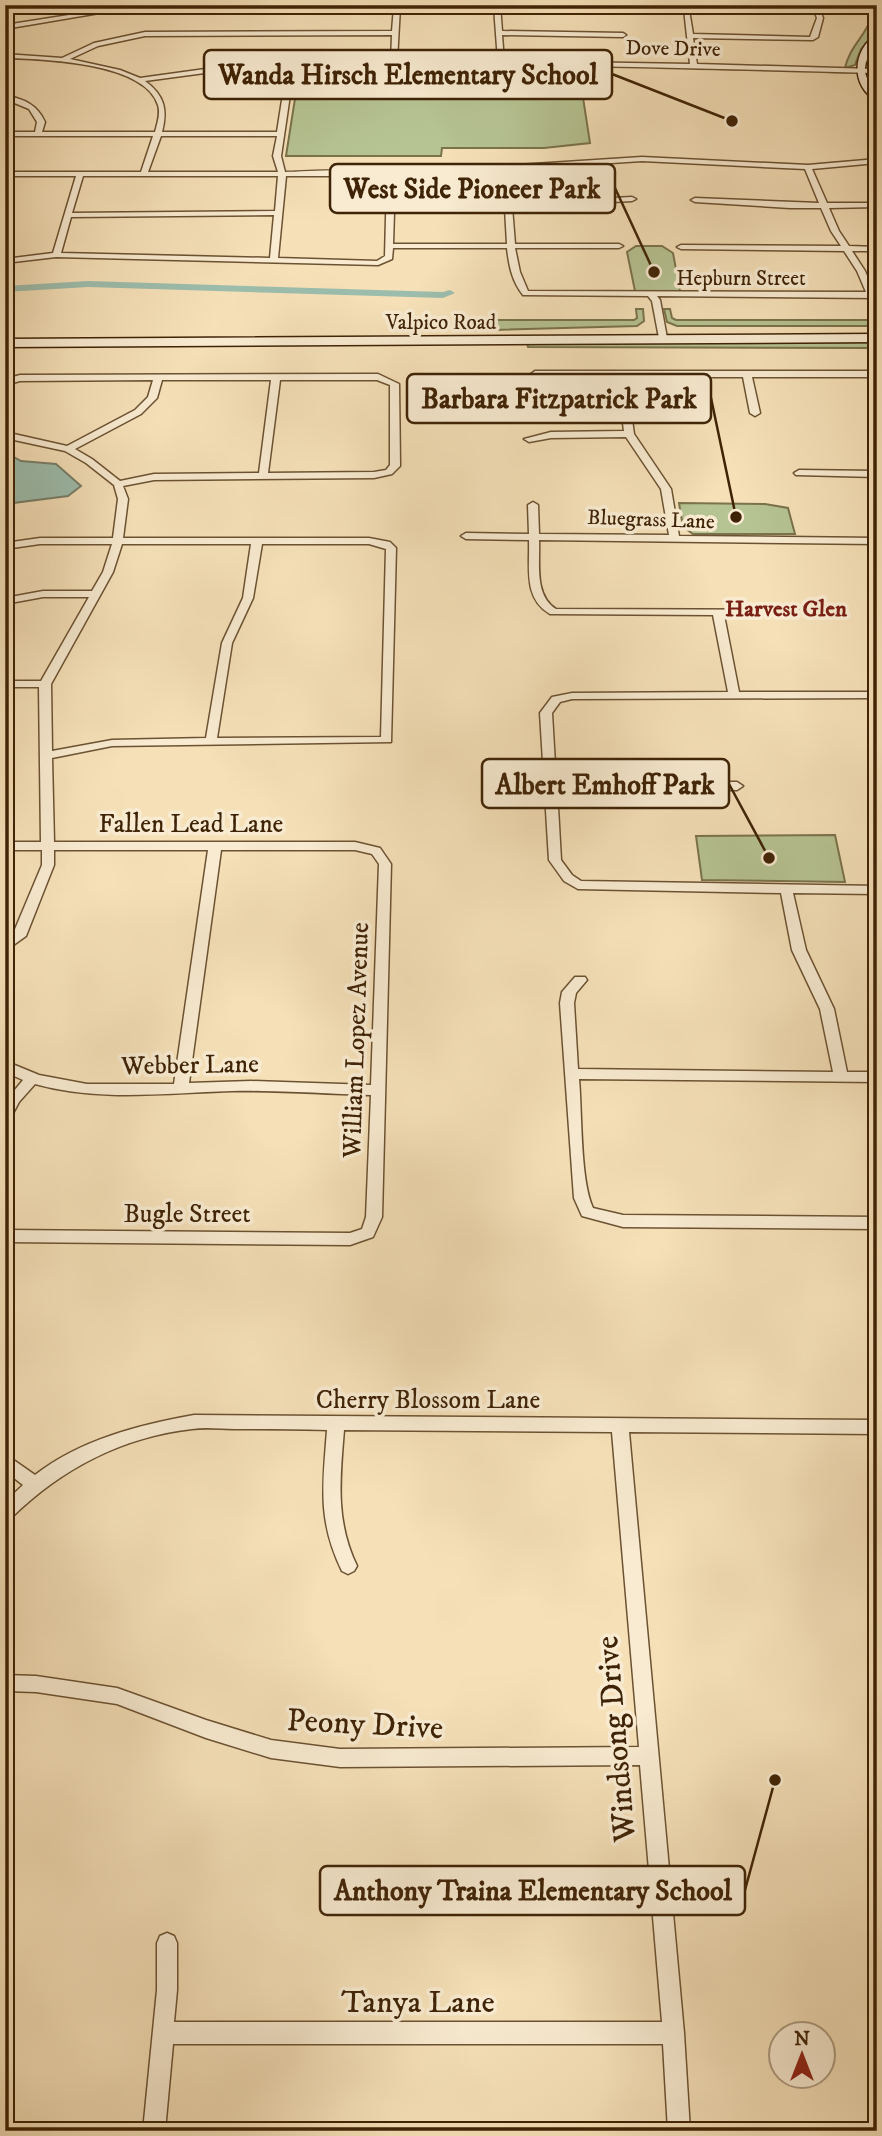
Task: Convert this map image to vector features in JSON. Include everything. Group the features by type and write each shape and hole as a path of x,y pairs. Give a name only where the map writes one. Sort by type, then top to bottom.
{"main road":[{"path":"877,37 863,54 860,71 867,88 877,99"},
{"name":"Valpico Road","path":"5,335 659,334 877,330"},
{"name":"Valpico Road","path":"5,343 464,342 659,334 877,338"}],"street":[{"path":"5,27 116,7 497,5 500,63"},
{"path":"394,63 397,6"},
{"path":"691,36 805,40 815,37 817,8 776,10"},
{"path":"686,10 694,66"},
{"path":"63,60 96,44 145,34 395,33"},
{"path":"500,33 623,34"},
{"path":"5,56 63,60 108,69 138,79 152,89 161,101 162,114 144,173"},
{"name":"Dove Drive","path":"138,79 204,70 394,63 694,66 860,71 876,65"},
{"path":"274,261 282,174 277,156 291,67"},
{"path":"5,97 27,104 35,110 41,122 38,134"},
{"path":"5,134 281,134"},
{"path":"512,247 507,173 512,169 663,159 807,167 877,161"},
{"path":"807,167 845,249 874,295"},
{"path":"5,174 374,174 391,180 389,257 378,263 56,254 5,261"},
{"path":"56,254 80,174"},
{"path":"509,205 565,205 632,199"},
{"path":"695,200 824,207 877,205"},
{"path":"68,215 279,213"},
{"path":"390,246 619,246"},
{"name":"Hepburn Street","path":"512,247 515,272 526,293 874,295"},
{"path":"681,247 877,249"},
{"path":"651,295 647,300 659,334"},
{"path":"535,374 877,374"},
{"path":"621,374 629,434 666,489 675,539"},
{"path":"747,374 755,413"},
{"path":"263,476 276,377"},
{"path":"5,382 20,378 378,377 394,384 396,466 389,472 374,475 154,477 118,484"},
{"path":"68,449 138,412 152,398 158,379"},
{"path":"528,439 551,435 629,434"},
{"path":"5,435 68,449 89,461 118,484 123,499 118,541 108,572 45,684 48,865 19,936 5,947"},
{"path":"799,473 877,474"},
{"path":"533,505 536,595 544,606 554,612 797,612"},
{"name":"Bluegrass Lane","path":"466,536 877,541"},
{"path":"5,546 40,541 369,541 386,544 391,548 393,556 387,740 112,743 46,756"},
{"path":"211,742 227,643 248,598 257,541"},
{"path":"5,601 43,594 96,594"},
{"path":"718,613 734,695"},
{"path":"5,684 45,684"},
{"path":"877,695 572,696 556,699 545,713 555,860 568,878 579,884 877,890"},
{"path":"550,785 737,786"},
{"name":"Fallen Lead Lane","path":"5,846 355,846 376,851"},
{"path":"181,1088 215,846"},
{"name":"William Lopez Avenue","path":"368,1233 374,1217 385,864 376,851"},
{"path":"786,889 799,950 827,1009 841,1076"},
{"path":"580,980 569,992 567,1003 581,1198 587,1212 623,1221 877,1223"},
{"name":"Webber Lane","path":"5,1066 74,1088 236,1086 378,1090"},
{"path":"572,1074 877,1077"},
{"path":"5,1115 14,1098 33,1077"},
{"name":"Bugle Street","path":"5,1236 350,1239 368,1233"},
{"name":"Cherry Blossom Lane","path":"5,1513 35,1485 99,1446 162,1427 194,1422 877,1427"},
{"path":"336,1423 331,1515 338,1549 348,1566"},
{"name":"Windsong Drive","path":"620,1425 673,2033 679,2131"},
{"path":"5,1461 35,1485"},
{"name":"Peony Drive","path":"5,1683 36,1684 117,1696 206,1729 271,1749 340,1758 647,1756"},
{"path":"154,2131 164,2033 167,1943"},
{"name":"Tanya Lane","path":"164,2033 673,2033"}],"green space":[{"path":"866,5 874,5 877,8 877,31 861,49 855,65 845,68 872,16"},
{"path":"578,65 590,143 544,148 442,148 441,156 286,156 299,73 302,70 367,66"},
{"path":"636,246 662,246 673,253 680,291 635,291 627,252"},
{"path":"636,309 643,309 644,321 637,326 457,331 467,320 634,320 637,318"},
{"path":"664,309 670,309 672,318 676,320 877,320 877,326 677,326 667,322"},
{"path":"877,342 876,348 528,347 527,343"},
{"path":"679,503 765,504 788,508 795,534 693,534 683,527"},
{"path":"835,835 845,882 702,880 696,836"}],"shaded area":[{"path":"5,452 21,461 56,464 81,486 68,496 5,504"}],"waterway":[{"path":"5,289 88,284 443,295 450,293"}],"place":[{"name":"Wanda Hirsch Elementary School","path":"732,121"},
{"name":"West Side Pioneer Park","path":"654,272"},
{"name":"Barbara Fitzpatrick Park","path":"736,517"},
{"name":"Albert Emhoff Park","path":"769,858"},
{"name":"Anthony Traina Elementary School","path":"775,1780"}],"district":[{"name":"Harvest Glen","path":"786,608"}]}
